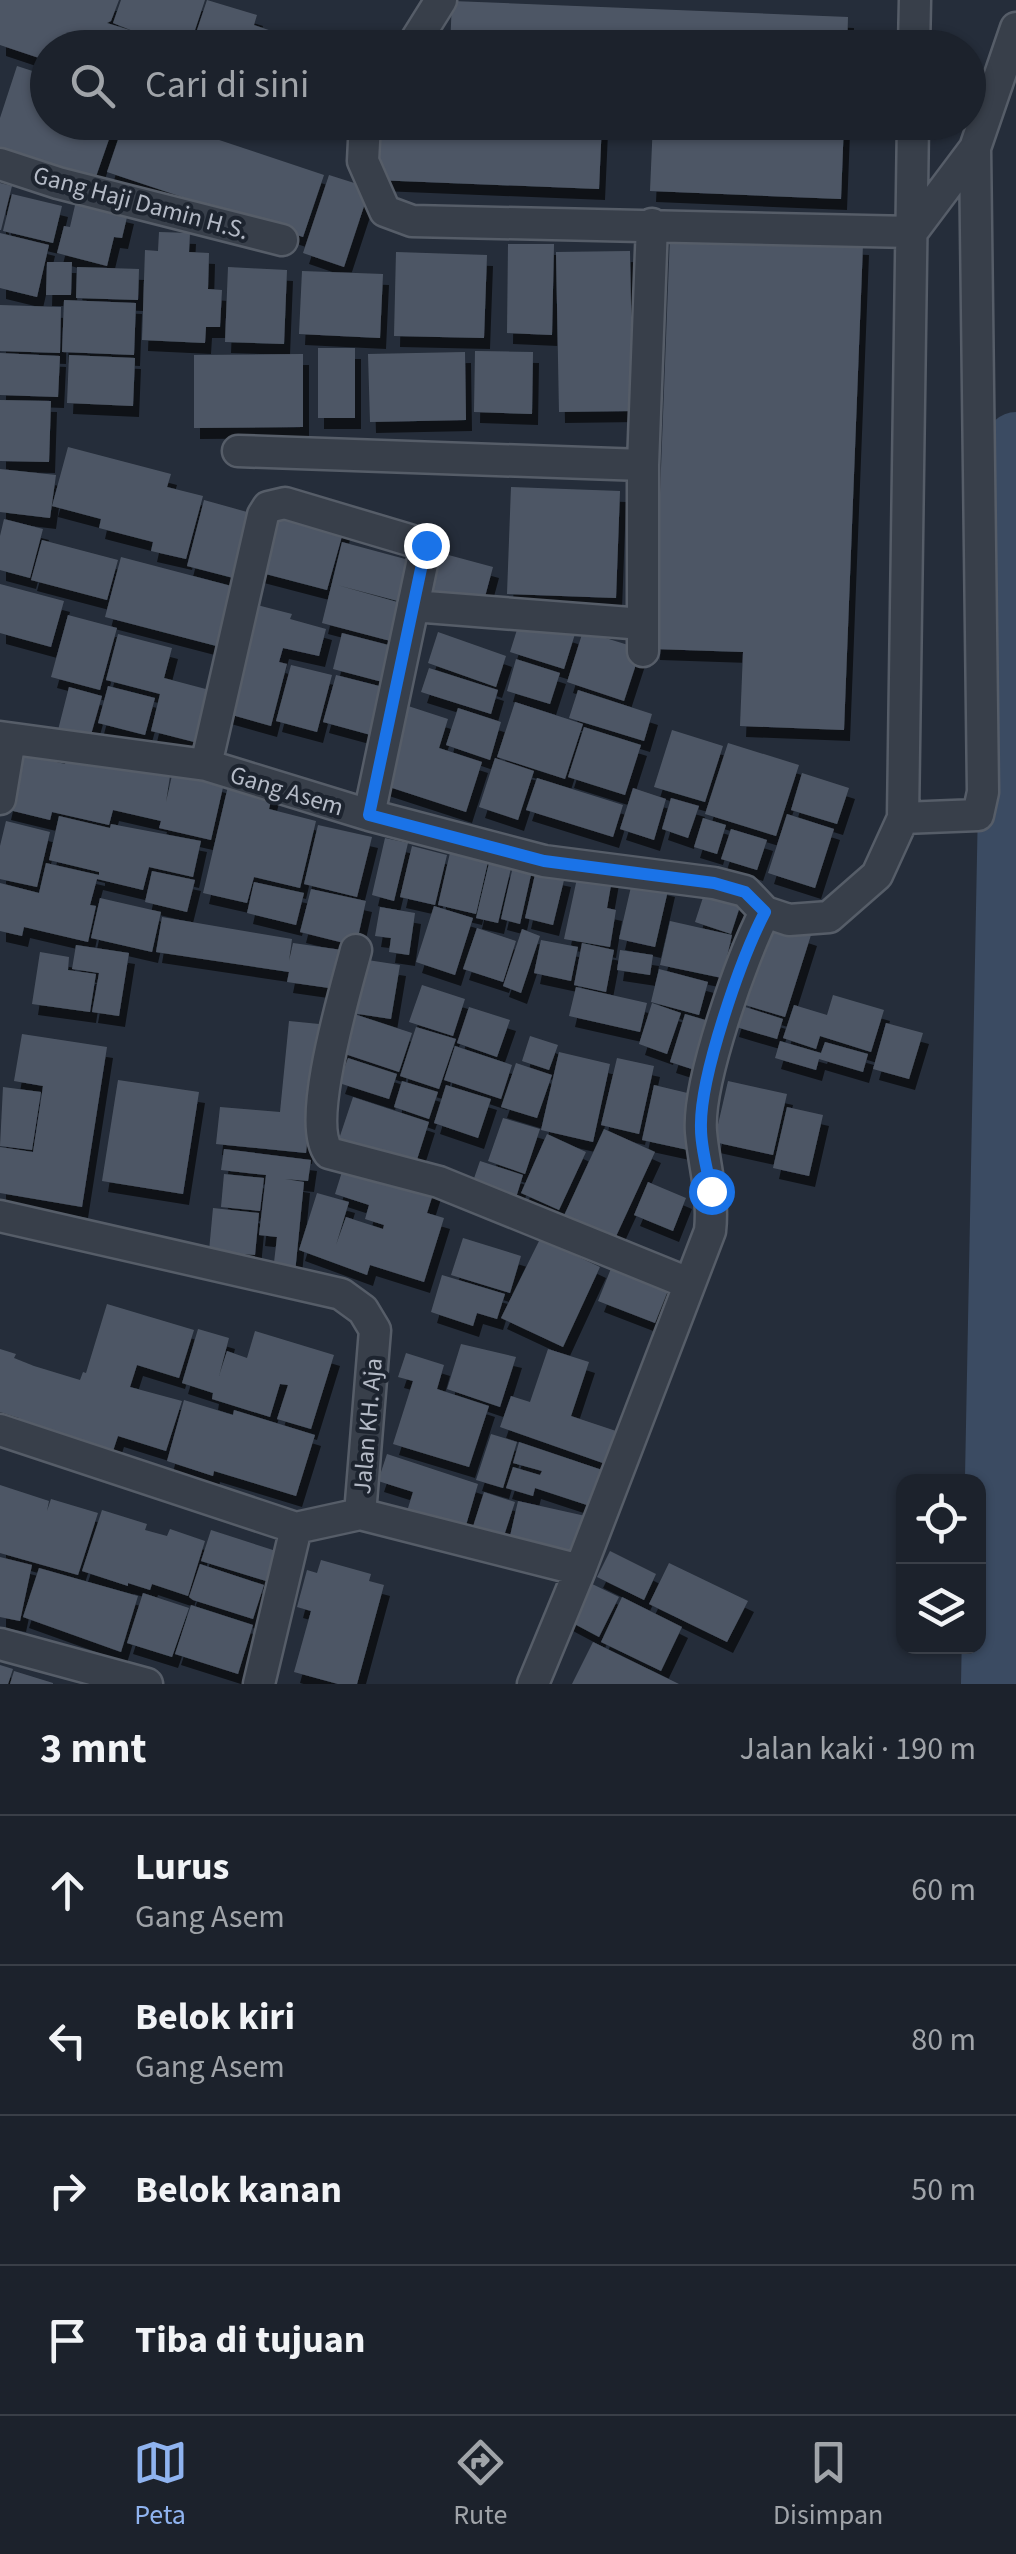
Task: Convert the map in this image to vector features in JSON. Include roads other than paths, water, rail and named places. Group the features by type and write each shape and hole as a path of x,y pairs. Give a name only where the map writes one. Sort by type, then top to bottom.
{"street":[{"path":"422,30 441,0"},
{"path":"914,30 915,0"},
{"path":"986,116 1016,28"},
{"path":"364,140 363,161 384,212 412,221 912,232"},
{"path":"532,1684 580,1570 710,1230 712,1212 701,1129 706,1082 751,938 765,912 789,920 829,917 876,875 902,818 913,140"},
{"path":"912,232 978,140"},
{"path":"902,818 978,815 983,792 975,148"},
{"name":"Gang Haji Damin H.S.","path":"0,164 58,183 282,240"},
{"path":"413,606 643,638 643,465 652,224"},
{"path":"238,451 643,465"},
{"path":"206,765 268,507 285,503 426,545 369,815"},
{"path":"0,799 5,738"},
{"name":"Gang Asem","path":"5,738 206,765 369,815 544,861 714,883 745,892 765,912"},
{"path":"356,950 328,1064 323,1103 324,1146 329,1153 439,1182 688,1283"},
{"name":"Jalan KH. Aja","path":"0,1216 341,1294 363,1310 375,1330 360,1514 580,1570"},
{"path":"0,1430 296,1528 360,1514"},
{"path":"259,1684 296,1528"},
{"path":"0,1644 147,1684"}],"waterway":[{"path":"992,1684 1016,443"}]}
